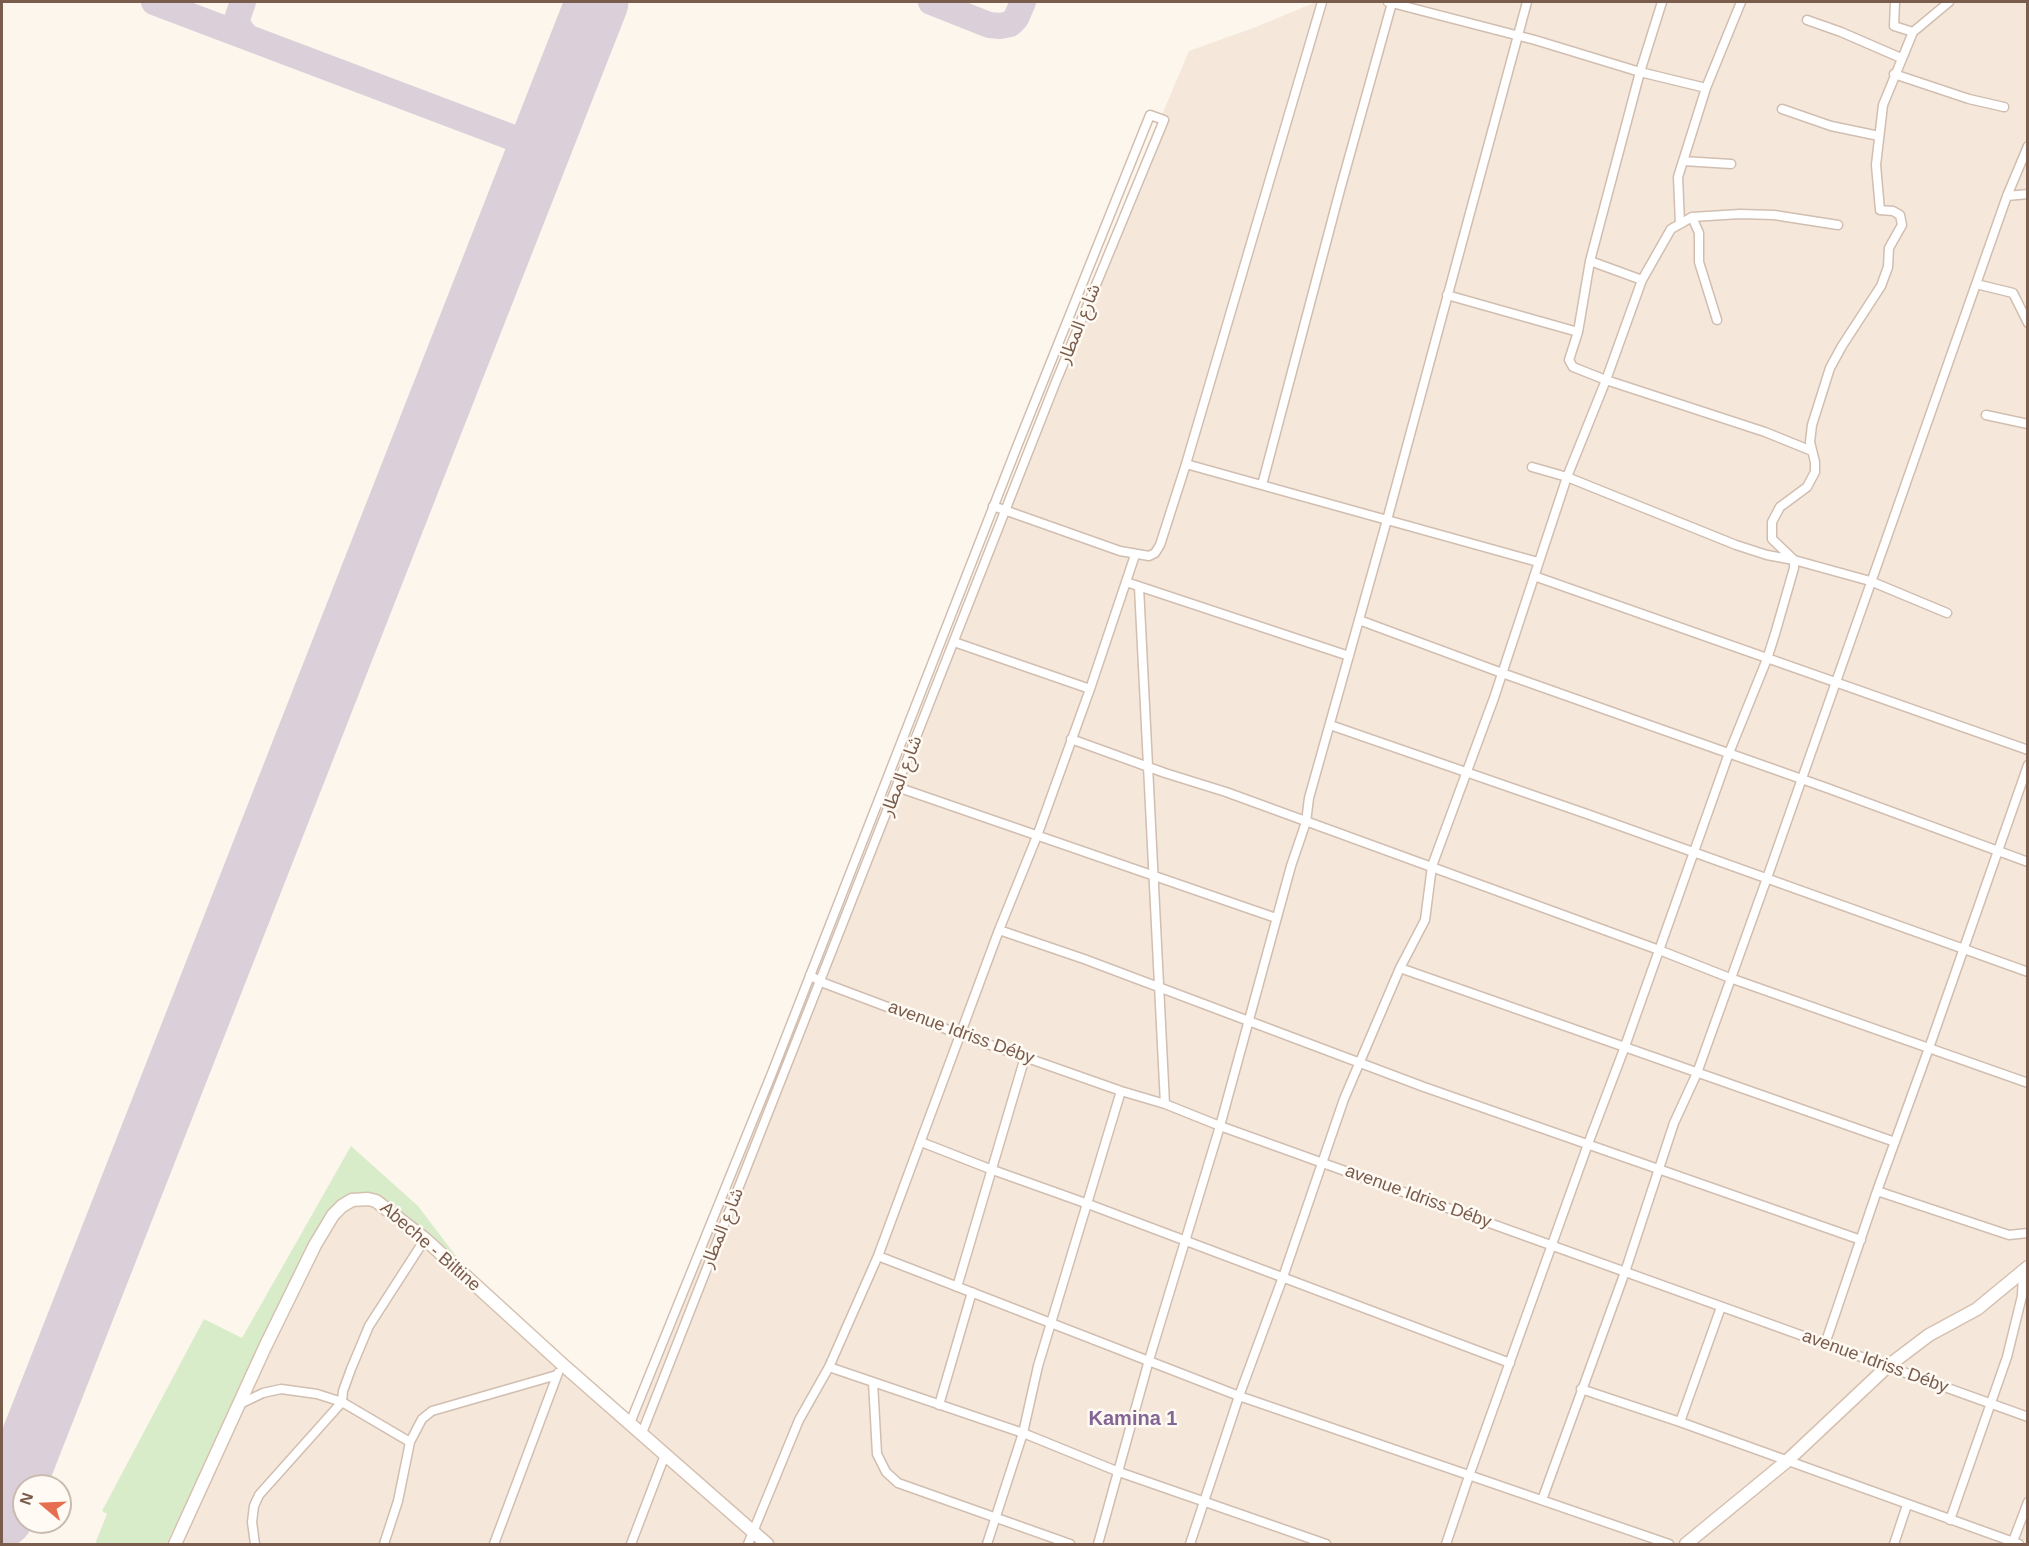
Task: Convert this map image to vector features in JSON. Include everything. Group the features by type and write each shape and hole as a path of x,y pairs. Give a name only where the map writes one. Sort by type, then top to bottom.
{"main road":[{"name":"Abeche - Biltine","path":"175,1545 315,1245 333,1215 342,1206 352,1200 374,1199 425,1239 560,1370 642,1433 767,1545"},
{"path":"1686,1545 1787,1461 1888,1366 1929,1335 1977,1309 2025,1269"}],"street":[{"path":"993,506 1135,555 1155,554 1186,464 1322,2"},
{"path":"1262,485 1389,2 1518,36 1640,72 1706,88"},
{"path":"1098,1545 1149,1360 1220,1126 1276,918 1306,822 1309,798 1388,520 1527,2"},
{"path":"1662,2 1640,72 1590,261 1578,332 1569,360 1573,367 1606,380 1765,432 1812,451"},
{"path":"1680,224 1678,177 1706,88 1741,2"},
{"path":"1894,2 1894,26 1913,32"},
{"path":"1446,1545 1587,1144 1624,1048 1729,753 1767,659 1794,568 1794,560 1772,539 1772,522 1780,507 1807,487 1815,472 1810,442 1812,425 1830,368 1881,286 1888,267 1889,248 1902,225 1900,215 1893,211 1880,210 1876,165 1883,105 1913,32 1949,2"},
{"path":"1807,20 1901,58"},
{"path":"1894,74 1969,99 2004,107"},
{"path":"1782,109 1831,126 1879,136"},
{"name":"شارع المطار","path":"630,1423 772,1073 993,506 1149,115 1164,120 1055,384 642,1433"},
{"path":"1542,1500 1625,1272 1674,1123 1697,1073 2007,196 2028,146"},
{"path":"1683,162 1731,164"},
{"path":"2007,196 2028,194"},
{"path":"1190,1545 1239,1396 1359,1063 1400,968 1427,914 1432,866 1502,673 1567,477 1606,380 1642,280 1671,230 1692,217 1740,214 1774,215 1838,225"},
{"path":"1692,217 1699,233 1699,262 1717,320"},
{"path":"1590,261 1642,280"},
{"path":"1976,284 2013,293 2028,323"},
{"path":"1447,295 1578,332"},
{"path":"1986,415 2028,424"},
{"path":"1186,464 1538,562"},
{"path":"1532,467 1567,477 1767,555 1870,581 1947,613"},
{"path":"748,1545 799,1420 828,1367 878,1256 962,1035 999,930 1037,836 1135,555"},
{"path":"1534,576 1656,617 1834,683 2028,750"},
{"path":"1126,582 1348,656"},
{"path":"1139,587 1149,767 1157,987 1165,1104"},
{"path":"1359,620 2028,862"},
{"path":"954,642 1090,689"},
{"path":"1330,725 2028,972"},
{"path":"1071,739 1432,866 1730,978 2028,1083"},
{"path":"1826,1344 1877,1191 2028,765"},
{"path":"897,788 1276,918"},
{"path":"999,930 1359,1063 1862,1240"},
{"path":"1400,968 1895,1142"},
{"name":"avenue Idriss Déby","path":"810,975 821,982 962,1035 1121,1091 1165,1104 1220,1126 2028,1417"},
{"path":"957,1287 1024,1057"},
{"path":"772,1073 783,1077"},
{"path":"987,1545 1023,1433 1038,1366 1121,1091"},
{"path":"921,1142 1510,1363"},
{"path":"1877,1191 2009,1235 2028,1233"},
{"path":"710,1225 722,1230"},
{"path":"255,1545 252,1522 254,1506 259,1495 342,1402 347,1380 369,1326 425,1239"},
{"path":"878,1256 1239,1396 1669,1545"},
{"path":"1950,1520 2007,1357 2022,1296 2025,1269"},
{"path":"939,1405 972,1292"},
{"path":"1680,1422 1721,1307"},
{"path":"828,1367 1023,1433 1119,1472 1326,1545"},
{"path":"384,1545 398,1501 410,1442 422,1419 432,1411 560,1370"},
{"path":"494,1545 560,1370"},
{"path":"873,1382 877,1454 886,1472 898,1483 1070,1545"},
{"path":"240,1404 280,1389 317,1394 342,1402 410,1442"},
{"path":"1581,1389 1680,1422 2015,1544 2028,1502"},
{"path":"631,1545 665,1455"},
{"path":"1894,1545 1907,1505"}],"shaded area":[{"path":"1316,2 2027,2 2027,1544 166,1544 331,1219 358,1199 376,1204 506,1322 629,1425 1035,449 1079,338 1147,150 1189,51"}],"green space":[{"path":"351,1146 418,1206 506,1322 376,1204 358,1199 331,1219 166,1544 95,1544 107,1514 102,1511 204,1319 242,1338"}],"taxiway":[{"path":"154,2 540,148"},
{"path":"243,2 237,19 239,27 247,37"},
{"path":"931,2 989,25 1000,26 1010,24 1016,18 1023,2"}],"runway":[{"path":"2,1516 597,2"}],"district":[{"name":"Kamina 1","path":"1133,1419"}]}
